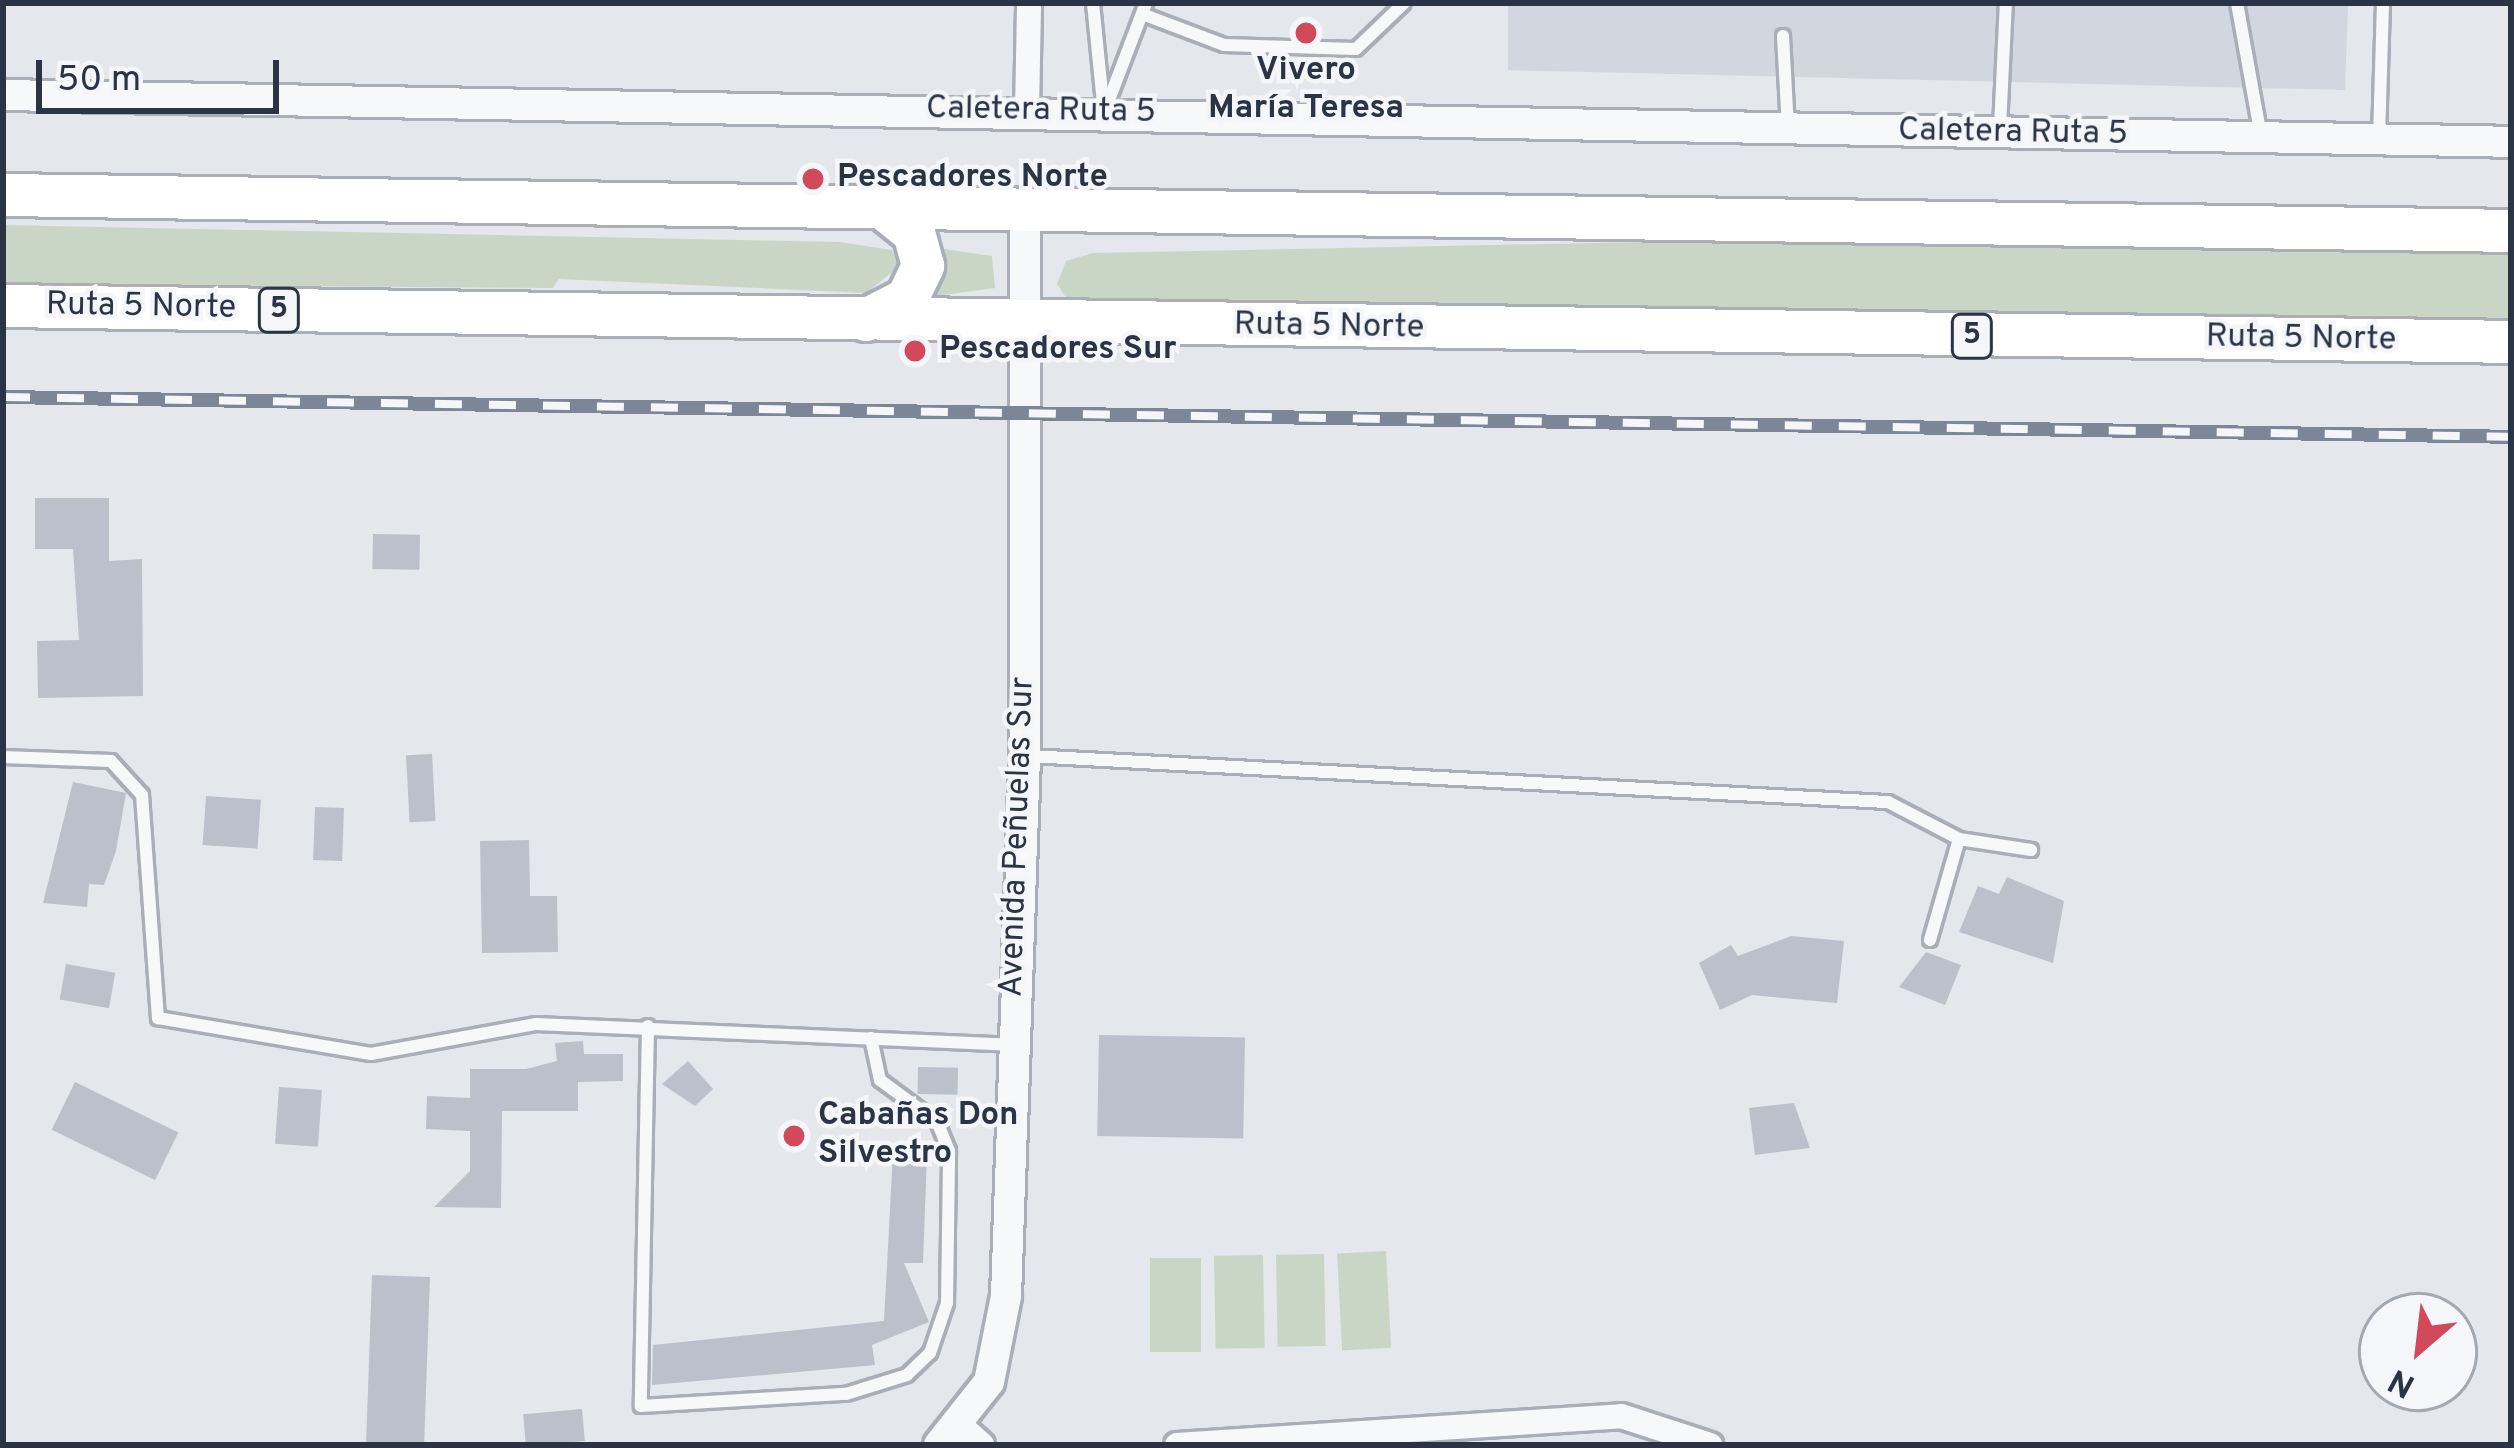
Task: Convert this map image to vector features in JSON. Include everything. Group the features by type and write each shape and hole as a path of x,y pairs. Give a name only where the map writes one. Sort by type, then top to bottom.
{"highway":[{"path":"3,195 2511,231"},
{"path":"860,323 907,299 923,266 914,233 884,208"},
{"name":"Ruta 5 Norte","path":"3,306 860,323 2511,342"}],"street":[{"path":"1027,110 1029,3"},
{"name":"Caletera Ruta 5","path":"3,95 1027,110 2000,136 2511,142"},
{"name":"Avenida Peñuelas Sur","path":"960,1438 989,1382 1004,1331 1025,756 1024,210"},
{"path":"1177,1445 1621,1417 1710,1445"}],"lane":[{"path":"1093,3 1104,114"},
{"path":"1104,114 1144,9 1224,45 1356,49 1404,3"},
{"path":"2000,136 2006,3"},
{"path":"2237,3 2261,138"},
{"path":"2379,140 2383,3"},
{"path":"1783,36 1788,129"},
{"path":"1025,756 1888,802 1959,838 2030,850"},
{"path":"3,757 111,760 142,795 158,1018 371,1054 514,1024 647,1026 1012,1045"},
{"path":"1930,940 1959,838"},
{"path":"647,1026 641,1406 846,1394 907,1375 930,1353 947,1303 949,1151 937,1122 880,1080 871,1038"}],"shaded area":[{"path":"1508,3 2348,3 2345,90 1508,70"}],"green space":[{"path":"3,225 840,242 892,250 900,266 866,293 559,279 553,288 3,284"},
{"path":"1693,241 2511,251 2511,323 1069,302 1057,284 1066,261 1093,253"},
{"path":"937,248 992,256 995,288 928,297 942,273"},
{"path":"1386,1251 1391,1348 1342,1350 1337,1254"},
{"path":"1324,1254 1326,1346 1278,1347 1276,1255"},
{"path":"1263,1255 1265,1348 1216,1349 1214,1256"},
{"path":"1150,1258 1201,1258 1201,1352 1150,1352"}],"building":[{"path":"35,498 109,498 109,561 142,559 143,696 38,698 37,641 79,640 73,549 35,549"},
{"path":"373,534 420,535 419,570 372,569"},
{"path":"432,754 436,821 410,822 406,755"},
{"path":"73,782 126,793 116,851 104,885 89,884 87,907 43,903"},
{"path":"206,796 261,800 257,849 203,845"},
{"path":"315,807 344,808 342,861 313,860"},
{"path":"529,840 530,896 557,896 558,952 482,953 480,841"},
{"path":"2007,877 2064,901 2053,963 1959,932 1978,886 1999,894"},
{"path":"1791,936 1844,941 1837,1003 1752,995 1720,1010 1699,963 1731,945 1738,956"},
{"path":"1926,952 1961,965 1945,1005 1899,987"},
{"path":"66,964 115,973 109,1008 60,999"},
{"path":"1099,1035 1245,1038 1243,1139 1097,1136"},
{"path":"583,1041 584,1054 623,1054 623,1081 578,1082 578,1111 502,1111 501,1208 434,1207 470,1171 470,1131 426,1129 427,1096 470,1098 470,1069 526,1069 557,1061 555,1043"},
{"path":"688,1061 713,1089 695,1106 662,1084"},
{"path":"918,1067 958,1068 958,1095 918,1094"},
{"path":"75,1082 178,1132 155,1180 52,1130"},
{"path":"279,1087 322,1090 318,1147 275,1144"},
{"path":"1794,1103 1810,1148 1755,1155 1749,1108"},
{"path":"893,1153 927,1155 923,1263 904,1263 929,1322 872,1345 875,1365 652,1385 653,1345 884,1321"},
{"path":"372,1275 430,1277 424,1445 366,1443"},
{"path":"582,1409 585,1441 526,1445 523,1414"}],"railway":[{"path":"3,397 2511,437"}],"place":[{"name":"Vivero María Teresa","path":"1306,33"},
{"name":"Pescadores Norte","path":"813,179"},
{"name":"Pescadores Sur","path":"915,351"},
{"name":"Cabañas Don Silvestro","path":"794,1136"}]}
